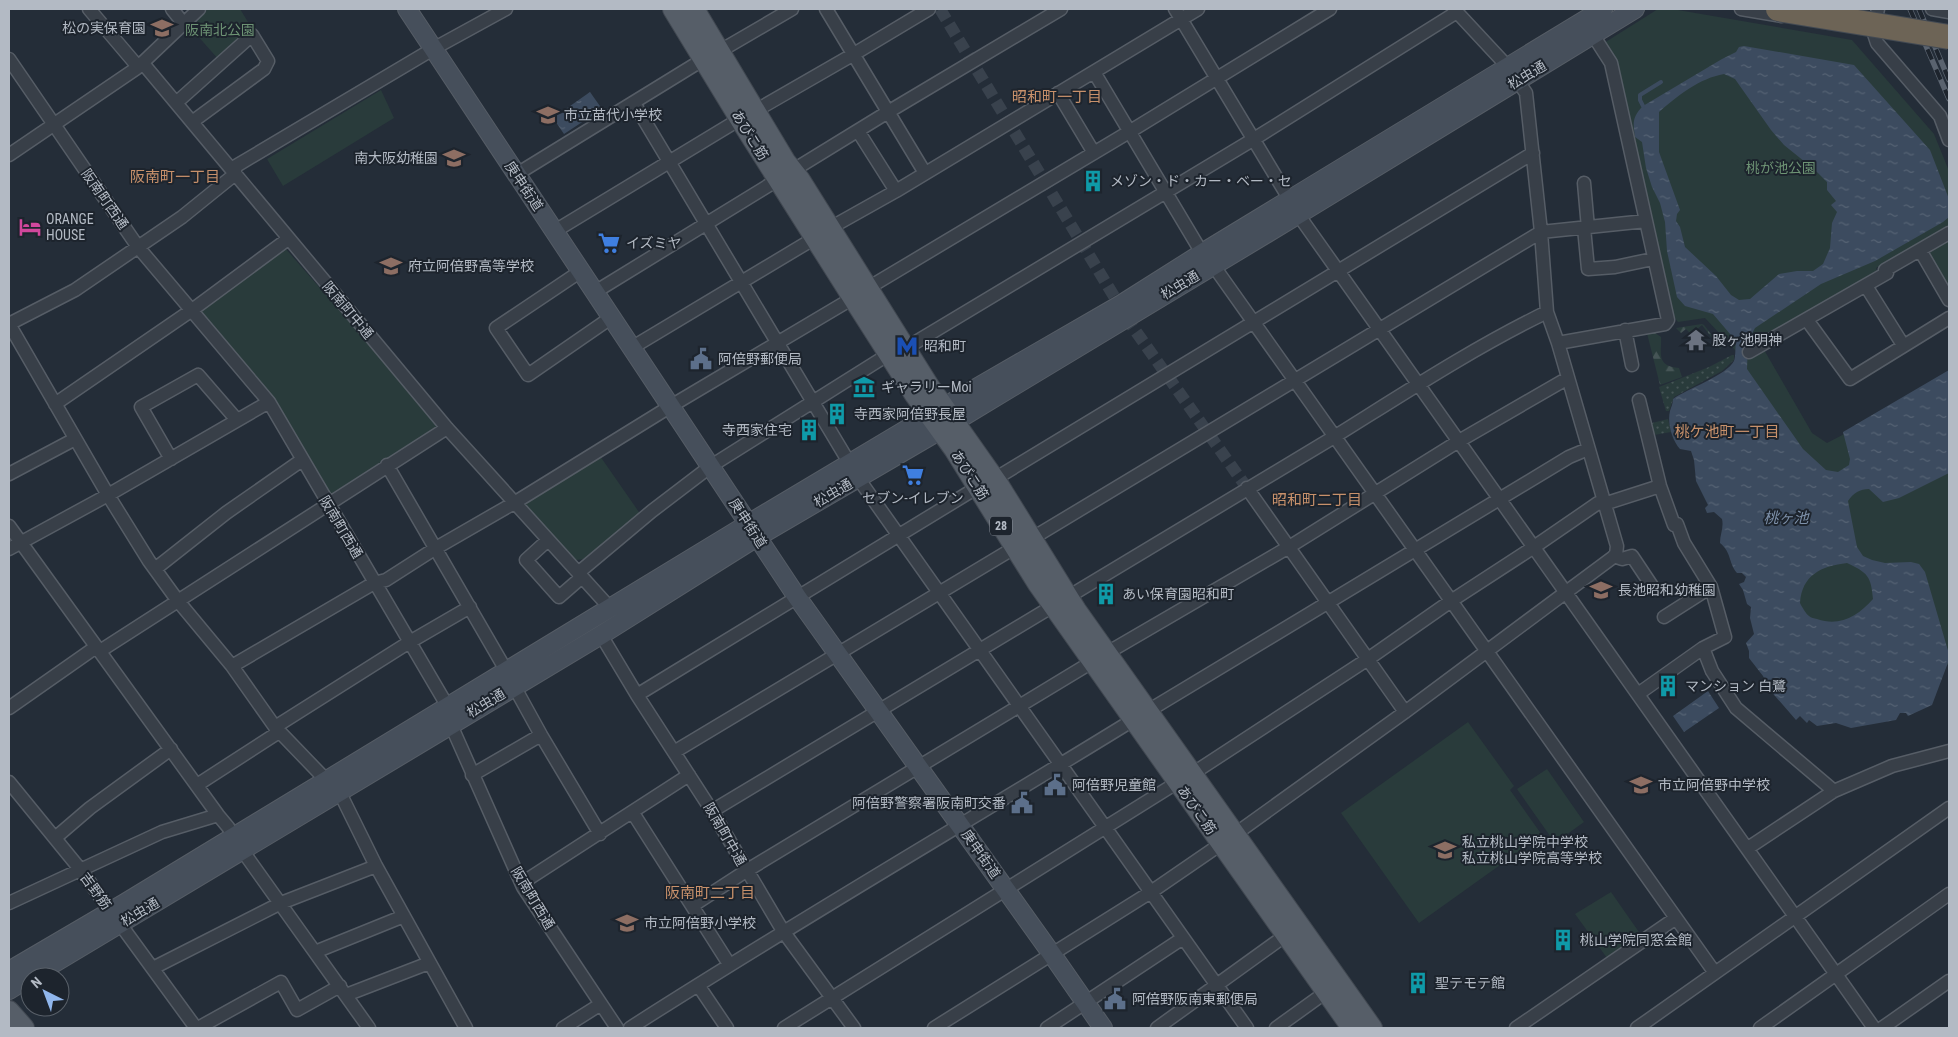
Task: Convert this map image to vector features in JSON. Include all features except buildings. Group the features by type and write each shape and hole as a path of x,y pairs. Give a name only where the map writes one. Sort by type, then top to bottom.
{"highway":[{"path":"1778,9 1949,37"},
{"path":"1872,20 1949,22"}],"main road":[{"name":"あびこ筋","path":"674,9 712,55 785,175 897,351 986,483 1060,601 1228,839 1372,1028"},
{"name":"あびこ筋","path":"694,9 712,55"},
{"name":"あびこ筋","path":"1228,839 1286,935 1352,1028"},
{"path":"9,1011 24,1028"}],"street":[{"name":"阪南町中通","path":"89,9 134,62 146,67 234,175 447,428 611,609"},
{"path":"172,9 183,23"},
{"path":"9,155 137,68 139,64 199,9"},
{"name":"庚申街道","path":"407,9 580,271 633,347 797,597 919,766 1102,1028"},
{"path":"466,1028 333,786 277,729 232,666 178,601 155,569 108,495 9,324 75,290 182,217 234,175 236,166 434,49 506,9"},
{"path":"517,174 712,55 792,9"},
{"path":"826,9 925,173"},
{"path":"555,231 929,9"},
{"path":"595,292 858,130 1061,9"},
{"path":"633,347 1094,72 1178,14 1198,9"},
{"path":"232,666 374,583 386,580 671,406 1218,79 1330,9"},
{"name":"松虫通","path":"1294,207 1508,67 1603,9"},
{"name":"松虫通","path":"333,786 451,725 511,679 611,609 753,531 854,471 942,418 1120,305 1207,259 1294,207 1518,81 1635,9"},
{"path":"1742,9 1872,20 1949,45"},
{"path":"1878,9 1872,20 1877,43 1940,116 1949,140"},
{"path":"1932,9 1949,12"},
{"path":"548,540 526,560 559,597 580,575 652,511 711,466 897,351 1254,139 1456,10 1508,67 1526,93 1541,232 1547,312 1558,343 1617,548 1614,556 1405,712 1228,839 1151,892 934,1028"},
{"path":"1178,14 1294,207 1338,272 1874,1028"},
{"path":"176,103 252,34 268,60 264,69 192,122"},
{"path":"1558,343 1665,324 1668,320 1611,63 1593,35"},
{"name":"阪南町西通","path":"9,59 138,247 269,402 408,643 448,707 451,725 472,775 522,883 617,1028"},
{"path":"1094,72 1165,193 1207,259 1715,973"},
{"path":"1058,93 1094,154"},
{"path":"634,104 854,471 1247,1028"},
{"path":"858,130 896,191"},
{"path":"638,695 898,535 1533,153"},
{"path":"1584,183 1588,269 1615,267 1653,259"},
{"path":"674,752 1541,232 1646,221"},
{"path":"1749,352 1866,286 1887,273 1886,270 1949,233"},
{"path":"55,404 192,310 288,239"},
{"path":"1920,250 1949,300"},
{"path":"580,271 496,328 528,375 612,317"},
{"path":"1866,286 1904,345"},
{"path":"712,811 1334,437 1418,384 1547,312"},
{"path":"1807,320 1850,379 1949,318"},
{"path":"1625,330 1632,365"},
{"path":"171,458 141,407 198,375 237,420"},
{"path":"692,906 746,870 1289,547 1459,441 1568,378"},
{"path":"1638,694 1703,648 1725,637 1711,587 1684,543 1677,524 1674,525 1660,486 1639,400"},
{"path":"9,549 20,541 108,495 269,402"},
{"path":"9,708 98,649 178,601 327,503 447,428"},
{"path":"9,474 75,439"},
{"path":"630,1028 729,964 961,826 1327,602 1569,457 1588,450"},
{"path":"155,569 226,513 302,460"},
{"path":"387,466 600,834"},
{"path":"784,1028 1185,778 1368,659 1451,600 1598,503 1604,504 1660,486"},
{"path":"1248,488 1405,712"},
{"path":"9,526 343,990 364,1027"},
{"name":"松虫通","path":"44,967 116,917 333,786 448,707 511,679 602,634 753,531"},
{"path":"1614,556 1622,560 1632,556 1652,586"},
{"path":"1664,617 1711,587"},
{"path":"197,785 277,729 408,643 470,607"},
{"name":"阪南町中通","path":"602,634 638,695 712,811 783,931 854,1028"},
{"path":"1703,648 1712,671 1736,708 1834,791"},
{"path":"472,775 541,735"},
{"path":"55,838 90,808 171,749"},
{"path":"1748,848 1834,791 1892,766 1949,751"},
{"path":"522,883 689,775"},
{"name":"吉野筋","path":"9,782 80,869 197,1028"},
{"path":"1637,1028 1949,808"},
{"path":"633,813 729,964"},
{"path":"9,903 162,832 218,816"},
{"path":"153,968 281,903 376,866"},
{"path":"1760,1028 1949,894"},
{"path":"315,952 404,916"},
{"name":"松虫通","path":"9,971 116,917"},
{"path":"1516,1028 1676,918"},
{"path":"1157,1028 1286,935"},
{"path":"1047,1028 1183,938"},
{"path":"197,1028 281,982 297,1010 343,990 429,963"},
{"path":"1882,1028 1949,981"},
{"name":"松虫通","path":"9,990 20,983"},
{"path":"698,985 728,1028"},
{"path":"1276,1028 1326,992"},
{"path":"563,1028 601,1004"}],"green space":[{"name":"阪南北公園","path":"208,9 240,9 253,30 219,60 189,26"},
{"name":"桃が池公園","path":"1658,9 1672,9 1852,40 1934,134 1949,171 1949,227 1876,268 1878,276 1763,348 1812,433 1827,443 1896,407 1949,373 1949,665 1915,662 1789,621 1736,351 1705,318 1678,322 1673,316 1604,43"},
{"path":"381,90 394,118 283,186 267,159"},
{"path":"1949,240 1949,288 1929,253"},
{"path":"285,248 436,421 436,427 333,493 328,493 201,314 201,307"},
{"path":"1702,324 1721,349 1716,347 1715,342 1702,325 1691,334 1686,329 1681,333 1676,328"},
{"path":"1647,333 1655,333 1661,337 1661,357 1663,361 1671,367 1679,368 1682,377 1660,385"},
{"path":"1734,355 1734,360 1722,371 1674,397 1669,411 1666,411 1659,387 1709,367"},
{"path":"1668,419 1671,432 1654,435 1648,424"},
{"path":"600,456 641,515 588,559 575,560 525,505 525,501"},
{"path":"1468,722 1514,786 1510,790 1542,835 1419,923 1341,813"},
{"path":"1547,769 1584,822 1555,843 1517,789"},
{"path":"1611,892 1641,935 1607,958 1575,914"}],"water":[{"name":"桃ヶ池","path":"1744,46 1854,65 1930,150 1949,199 1949,217 1943,222 1875,261 1821,284 1755,328 1748,341 1747,369 1803,449 1826,470 1838,472 1849,465 1850,459 1843,432 1949,370 1949,473 1899,498 1883,502 1869,489 1866,489 1854,494 1848,501 1857,547 1863,556 1885,563 1911,562 1919,564 1925,572 1949,654 1949,660 1932,705 1908,716 1906,713 1900,713 1896,720 1851,728 1836,723 1817,726 1809,720 1807,723 1800,716 1796,720 1769,689 1763,676 1749,658 1746,643 1754,634 1750,618 1751,607 1747,604 1739,584 1744,582 1746,577 1742,573 1737,573 1726,550 1720,543 1722,519 1714,512 1707,513 1705,508 1708,505 1696,481 1691,451 1680,449 1671,431 1669,416 1673,399 1715,377 1730,366 1735,359 1736,341 1713,314 1685,306 1677,297 1667,251 1665,222 1660,203 1646,168 1642,142 1635,137 1634,120 1643,106 1736,52 1739,47","holes":["1724,74 1735,79 1784,145 1827,182 1827,190 1836,201 1831,205 1837,212 1832,223 1830,248 1823,264 1813,271 1779,274 1750,299 1739,300 1731,295 1716,276 1685,247 1680,227 1676,221 1680,210 1659,152 1659,112 1681,94 1706,79","1847,563 1867,576 1871,585 1873,599 1855,615 1841,621 1825,621 1810,617 1800,603 1802,593 1809,579 1821,570"]},
{"path":"590,92 602,109 564,134 553,118"},
{"path":"1708,691 1719,708 1684,732 1673,716"}],"waterway":[{"path":"1643,106 1640,95 1661,82"}],"tunnel":[{"path":"940,9 1132,326 1247,488"}],"railway":[{"path":"1910,9 1949,99"},
{"path":"1919,9 1949,80"}],"place":[{"name":"松の実保育園","path":"162,28"},
{"name":"市立苗代小学校","path":"548,115"},
{"name":"南大阪幼稚園","path":"454,158"},
{"name":"メゾン・ド・カー・ベー・セ","path":"1093,181"},
{"name":"ORANGE HOUSE","path":"30,227"},
{"name":"イズミヤ","path":"609,243"},
{"name":"府立阿倍野高等学校","path":"391,266"},
{"name":"股ヶ池明神","path":"1696,340"},
{"name":"昭和町","path":"907,346"},
{"name":"阿倍野郵便局","path":"701,359"},
{"name":"ギャラリーMoi","path":"864,387"},
{"name":"寺西家阿倍野長屋","path":"837,414"},
{"name":"寺西家住宅","path":"809,430"},
{"name":"セブン-イレブン","path":"913,475"},
{"name":"長池昭和幼稚園","path":"1601,590"},
{"name":"あい保育園昭和町","path":"1106,594"},
{"name":"マンション 白鷺","path":"1668,686"},
{"name":"阿倍野児童館","path":"1055,785"},
{"name":"市立阿倍野中学校","path":"1641,785"},
{"name":"阿倍野警察署阪南町交番","path":"1022,803"},
{"name":"私立桃山学院中学校 私立桃山学院高等学校","path":"1445,850"},
{"name":"市立阿倍野小学校","path":"627,923"},
{"name":"桃山学院同窓会館","path":"1563,940"},
{"name":"聖テモテ館","path":"1418,983"},
{"name":"阿倍野阪南東郵便局","path":"1115,999"}],"district":[{"name":"昭和町一丁目","path":"1057,97"},
{"name":"阪南町一丁目","path":"175,177"},
{"name":"桃ケ池町一丁目","path":"1727,432"},
{"name":"昭和町二丁目","path":"1317,500"},
{"name":"阪南町二丁目","path":"710,893"}]}
